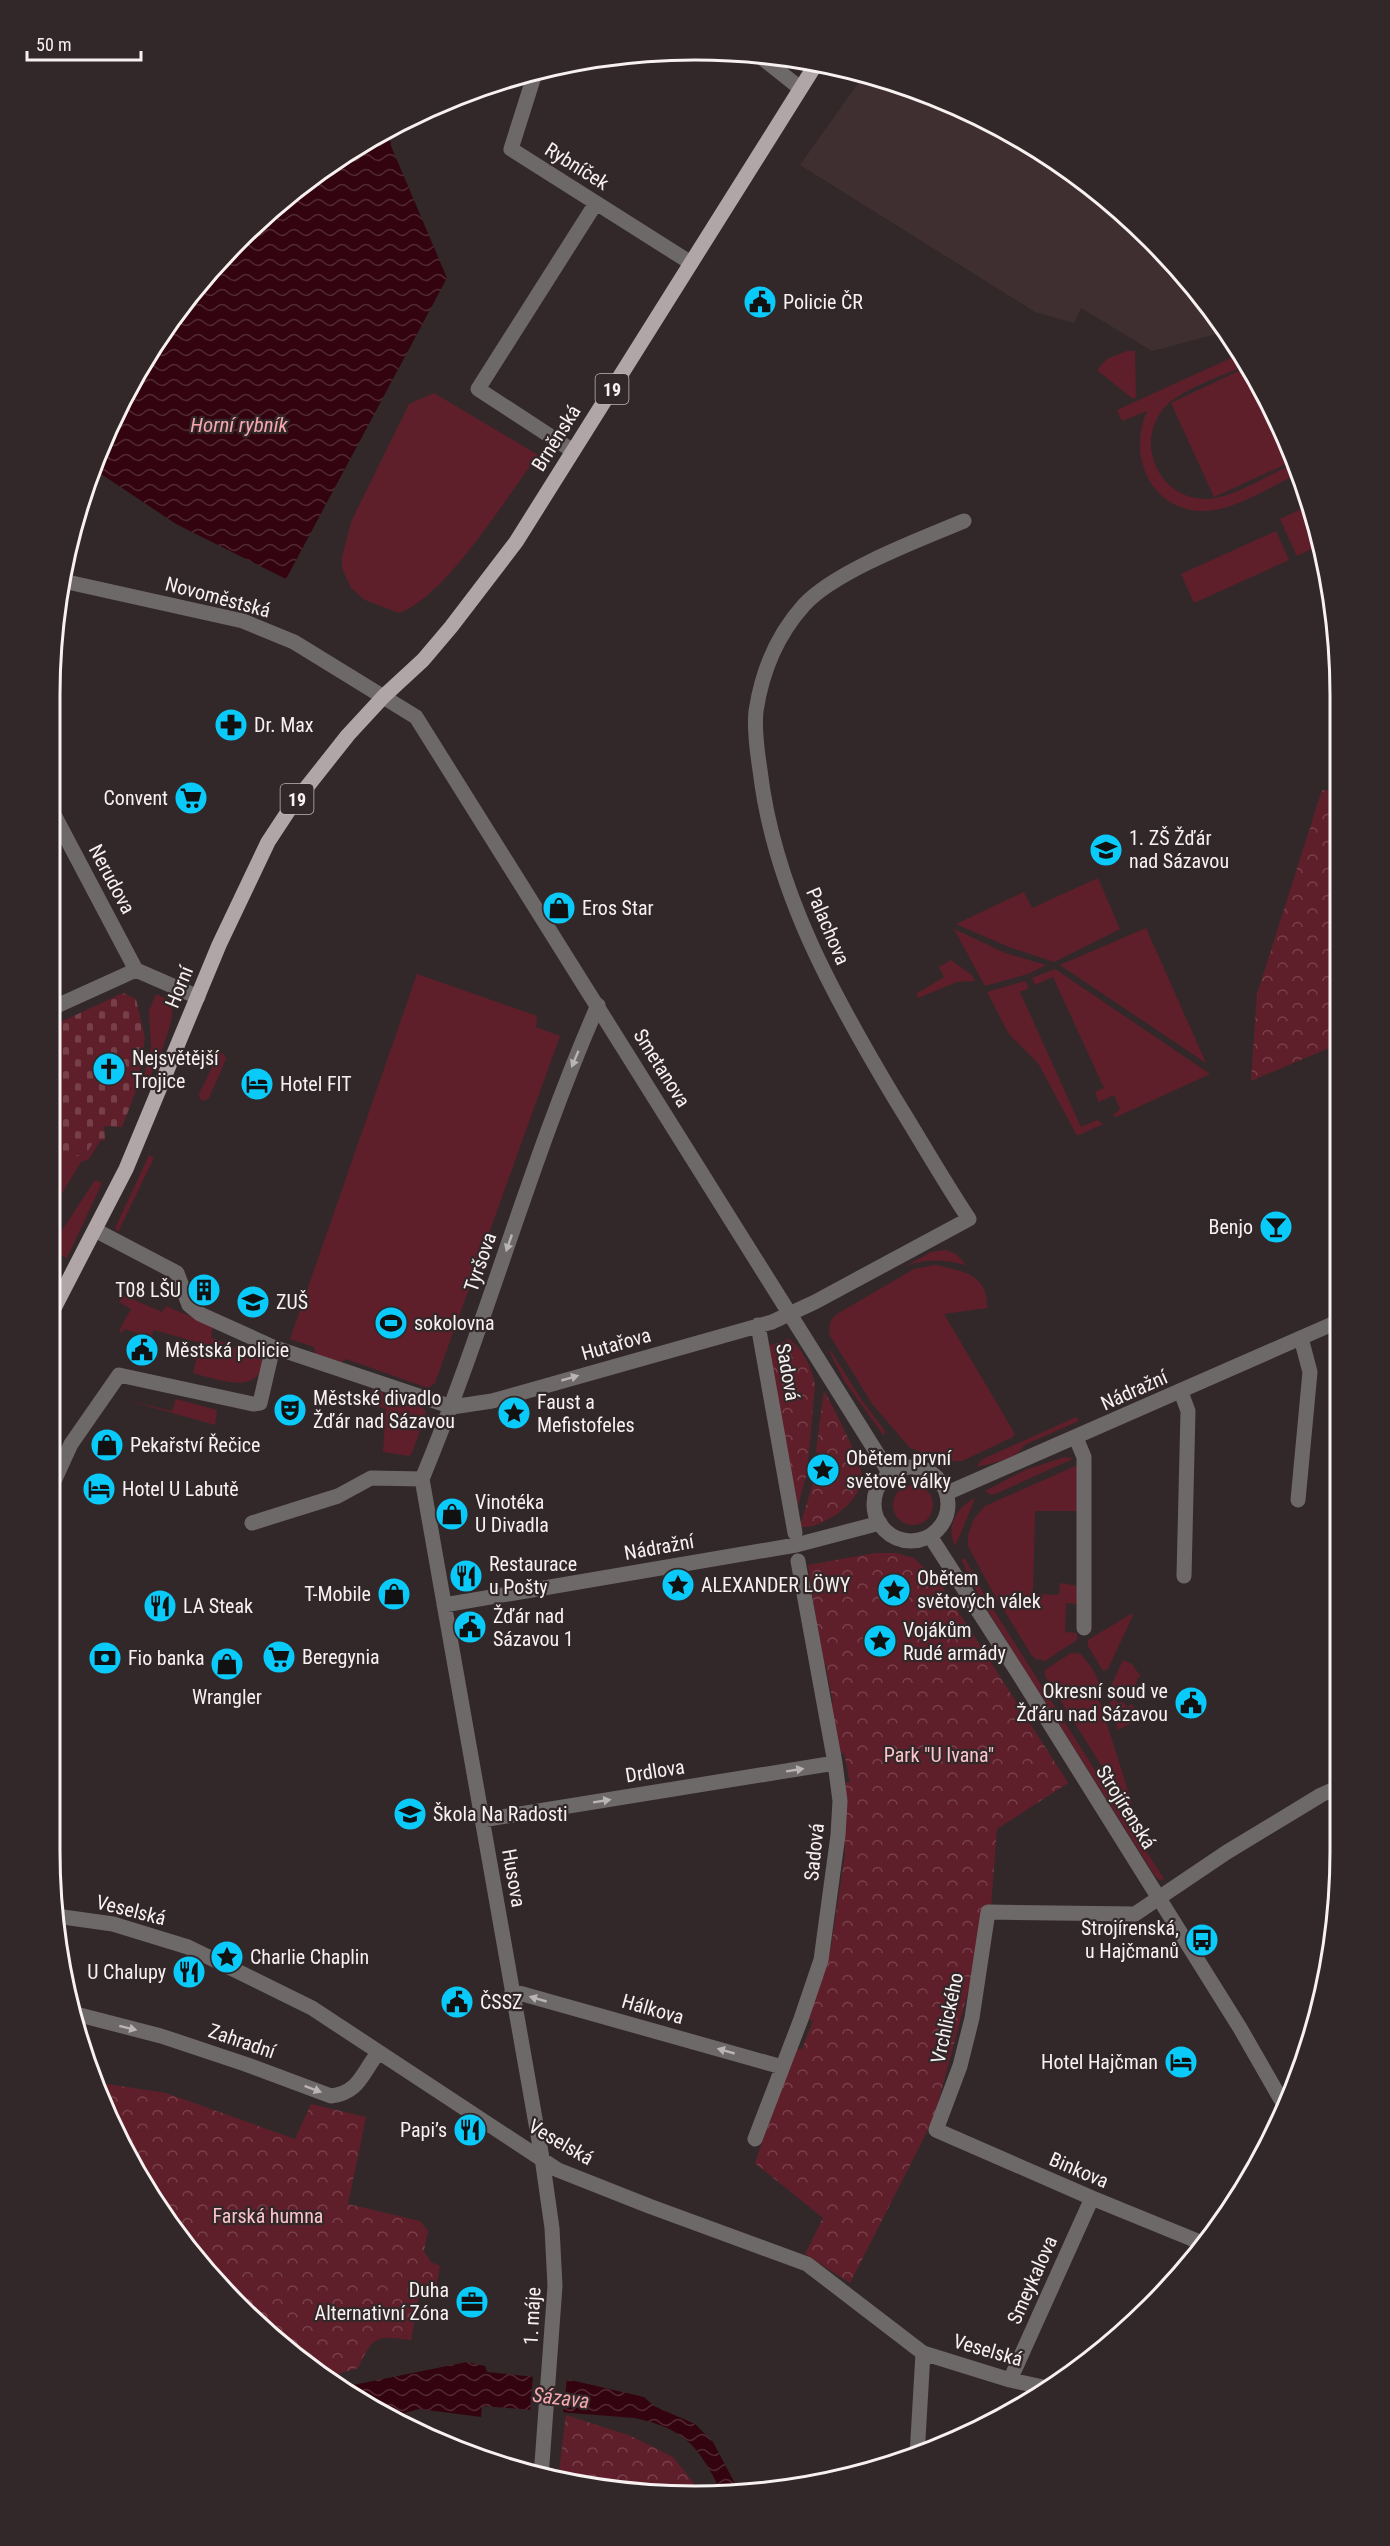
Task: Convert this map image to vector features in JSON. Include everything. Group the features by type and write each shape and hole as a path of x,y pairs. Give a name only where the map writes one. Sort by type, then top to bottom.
{"main road":[{"name":"Brněnská","path":"384,696 423,660 452,627 516,542 812,71"},
{"name":"Horní","path":"60,1297 130,1159 231,917 268,842 291,807 348,735 384,696"}],"street":[{"path":"771,64 800,88"},
{"name":"Rybníček","path":"532,82 511,149 691,263"},
{"path":"573,451 478,389 596,203"},
{"name":"Palachova","path":"790,1314 969,1219 844,1012 813,950 793,900 769,826 761,782 756,713 763,678 774,647 804,605 817,593 900,548 964,521"},
{"name":"Novoměstská","path":"70,583 243,621 294,642 384,696"},
{"name":"Smetanova","path":"384,696 416,717 424,726 890,1474"},
{"name":"Nerudova","path":"60,826 136,970"},
{"path":"60,1004 136,970 198,997"},
{"name":"Tyršova","path":"422,1479 452,1407 572,1066 598,1005"},
{"path":"95,1230 177,1273 189,1305 200,1314 273,1347 452,1407"},
{"name":"Hutařova","path":"452,1407 492,1401 790,1314"},
{"name":"Sadová","path":"758,1325 795,1533"},
{"name":"Nádražní","path":"946,1493 1330,1325"},
{"path":"1298,1500 1310,1372 1301,1338"},
{"path":"60,1470 78,1433 119,1375 253,1404 260,1403 273,1347"},
{"path":"1181,1392 1188,1411 1184,1576"},
{"path":"1076,1438 1084,1457 1084,1628"},
{"path":"903,1468 923,1469 940,1481 946,1493 947,1514 940,1527 930,1536 919,1540 902,1540 892,1535 880,1523 875,1508 876,1493 890,1474 903,1468"},
{"path":"252,1523 338,1496 371,1478 422,1479 444,1605"},
{"name":"Nádražní","path":"444,1605 796,1545 880,1523"},
{"name":"Strojírenská","path":"930,1536 1020,1676 1281,2097"},
{"name":"Sadová","path":"755,2139 821,1960 838,1835 840,1801 835,1763 798,1561"},
{"name":"Husova","path":"444,1605 542,2158"},
{"name":"Drdlova","path":"482,1820 835,1763"},
{"path":"1158,1898 1227,1852 1330,1796"},
{"name":"Vrchlického","path":"936,2130 960,2066 972,2018 988,1912 1136,1914 1158,1898"},
{"name":"Veselská","path":"63,1917 113,1924 189,1947 312,2008 558,2170 807,2264 923,2353 1010,2380 1037,2386"},
{"name":"Hálkova","path":"512,1991 782,2067"},
{"name":"Zahradní","path":"82,2016 161,2036 331,2096 344,2094 355,2087 378,2053"},
{"name":"Binkova","path":"936,2130 1197,2241"},
{"name":"1. máje","path":"539,2466 553,2338 555,2286 552,2228 542,2158"},
{"name":"Smeykalova","path":"1010,2380 1092,2198"},
{"path":"918,2445 923,2353"}],"shaded area":[{"path":"859,82 938,108 1012,145 1082,191 1144,246 1199,308 1217,334 1152,351 1081,308 1074,323 1035,312 800,165"}],"green space":[{"path":"1127,351 1135,351 1136,397 1133,399 1097,370 1107,359"},
{"path":"1232,357 1239,368 1181,395 1165,407 1155,422 1151,439 1152,455 1158,470 1167,483 1180,493 1197,498 1215,498 1234,493 1287,466 1291,477 1246,500 1224,508 1194,510 1176,505 1162,496 1151,482 1143,466 1140,448 1141,430 1147,411 1122,421 1117,410"},
{"path":"1240,370 1265,414 1286,464 1214,497 1171,403"},
{"path":"434,393 538,455 455,567 417,604 399,613 365,600 351,588 342,568 342,557 351,522 409,404"},
{"path":"1301,509 1312,549 1297,556 1280,519"},
{"path":"1276,531 1289,560 1194,603 1181,574"},
{"path":"1322,790 1330,791 1330,1048 1251,1081 1257,994"},
{"path":"1098,878 1120,929 1054,962 1009,947 956,924 1024,892 1032,908"},
{"path":"1146,928 1206,1063 1060,965"},
{"path":"954,929 1005,953 1046,965 1028,974 985,986"},
{"path":"951,960 972,975 975,981 957,982 918,998 916,994 944,977 939,967"},
{"path":"1055,969 1210,1074 1116,1117 1113,1115 1120,1109 1114,1095 1099,1102 1095,1092 1104,1088 1053,977 1035,985 1032,978"},
{"path":"417,974 537,1016 536,1027 560,1036 435,1383 428,1388 346,1359 341,1362 316,1354 314,1347 290,1339"},
{"path":"1025,981 1029,988 1020,992 1081,1127 1097,1120 1103,1124 1079,1135 1076,1134 1038,1063 1009,1034 987,992"},
{"path":"123,993 136,999 145,1038 137,1088 122,1127 104,1126 105,1140 94,1141 86,1154 60,1160 60,1022"},
{"path":"156,994 170,1002 171,1022 145,1089 141,1089 151,1047 149,1011"},
{"path":"219,1053 224,1054 226,1059 209,1098 203,1101 199,1094"},
{"path":"101,1140 89,1159 81,1162 60,1197 60,1160 86,1154 94,1141"},
{"path":"149,1155 154,1158 118,1232 115,1228"},
{"path":"95,1180 102,1183 67,1258 60,1255 60,1233"},
{"path":"946,1250 956,1254 966,1265 936,1261 906,1266 931,1252"},
{"path":"935,1265 964,1272 978,1281 983,1288 987,1308 944,1314 1015,1434 962,1461 945,1461 910,1448 873,1405 829,1332 830,1324 837,1314 914,1269"},
{"path":"123,1295 162,1312 166,1306 213,1326 211,1337 250,1355 254,1346 261,1354 262,1362 259,1373 253,1379 245,1382 234,1382 193,1373 200,1343 154,1330 151,1337 124,1329 122,1333 119,1331 131,1309 119,1302"},
{"path":"786,1338 802,1352 812,1373 815,1386 807,1473 795,1516 766,1344 787,1341"},
{"path":"829,1351 885,1431 884,1436 845,1382"},
{"path":"372,1389 383,1392 383,1395 423,1407 426,1413 409,1456 383,1452 386,1409 368,1403"},
{"path":"824,1391 840,1420 862,1476 859,1488 849,1504 830,1518 804,1527 800,1526 813,1483 820,1477 831,1478 832,1466 821,1462 816,1451"},
{"path":"123,1399 172,1411 176,1399 217,1410 215,1425"},
{"path":"1076,1417 1079,1421 1024,1445 1016,1454 977,1467 981,1460"},
{"path":"1065,1457 1073,1459 995,1494 991,1495 985,1491 1025,1470"},
{"path":"1080,1464 1079,1511 1035,1511 1033,1594 1059,1595 1060,1583 1078,1586 1077,1604 1066,1603 1065,1632 1077,1633 1077,1640 1045,1661 1032,1656 991,1589 968,1546 968,1535 974,1519 985,1506"},
{"path":"913,1485 921,1486 927,1491 932,1497 932,1513 927,1519 921,1524 913,1525 905,1524 899,1519 894,1513 893,1505 894,1497 899,1491 905,1486"},
{"path":"975,1498 955,1546 951,1532 954,1518"},
{"name":"Park \"U Ivana\"","path":"875,1553 896,1553 914,1558 942,1586 1068,1783 997,1829 991,1906 934,2118 850,2283 805,2254 823,2218 755,2163 795,2049 802,2049 813,2021 808,2019 831,1947 845,1854 844,1783 850,1782 844,1753 840,1754 829,1704 833,1703 826,1666 823,1664 808,1565"},
{"path":"961,1559 965,1559 986,1598 1164,1879 1159,1880 1155,1876 981,1600"},
{"path":"1131,1614 1133,1615 1108,1669 1103,1671 1088,1646 1088,1640"},
{"path":"1071,1653 1081,1654 1095,1673 1099,1687 1096,1689 1051,1686 1045,1676 1045,1670"},
{"path":"1123,1660 1132,1664 1141,1677 1138,1677 1135,1687 1132,1688 1129,1685 1126,1689 1121,1686 1115,1690 1111,1686"},
{"path":"1057,1695 1093,1697 1100,1702 1132,1803 1127,1806"},
{"path":"1114,1699 1118,1703 1123,1702 1127,1707 1132,1704 1138,1715 1133,1722 1118,1730 1109,1703"},
{"name":"Farská humna","path":"104,2084 166,2093 295,2139 311,2104 366,2117 348,2204 420,2221 428,2231 424,2251 431,2262 440,2266 436,2288 421,2286 411,2340 383,2338 377,2340 368,2349 358,2368 336,2375 276,2328 218,2270 191,2238 145,2168 125,2132"},
{"path":"566,2415 631,2436 673,2457 696,2486 612,2481 559,2471"}],"water":[{"name":"Horní rybník","path":"390,138 391,146 447,278 286,579 176,524 100,474 125,414 145,377 191,308 246,246 308,191 342,167"},
{"name":"Sázava","path":"467,2362 485,2366 487,2372 575,2381 644,2397 654,2406 695,2424 713,2442 736,2485 718,2485 699,2453 680,2435 667,2428 634,2418 482,2406 481,2417 419,2409 401,2414 352,2385"}],"pier":[{"path":"533,2375 567,2378 563,2416 530,2412"}],"place":[{"name":"Policie ČR","path":"760,302"},
{"name":"Dr. Max","path":"231,725"},
{"name":"Convent","path":"191,798"},
{"name":"1. ZŠ Žďár nad Sázavou","path":"1106,850"},
{"name":"Eros Star","path":"559,908"},
{"name":"Nejsvětější Trojice","path":"109,1069"},
{"name":"Hotel FIT","path":"257,1084"},
{"name":"Benjo","path":"1276,1227"},
{"name":"T08 LŠU","path":"204,1290"},
{"name":"ZUŠ","path":"253,1302"},
{"name":"sokolovna","path":"391,1323"},
{"name":"Městská policie","path":"142,1350"},
{"name":"Městské divadlo Žďár nad Sázavou","path":"290,1410"},
{"name":"Faust a Mefistofeles","path":"514,1413"},
{"name":"Pekařství Řečice","path":"107,1445"},
{"name":"Obětem první světové války","path":"823,1470"},
{"name":"Hotel U Labutě","path":"99,1489"},
{"name":"Vinotéka U Divadla","path":"452,1514"},
{"name":"Restaurace u Pošty","path":"466,1576"},
{"name":"ALEXANDER LÖWY","path":"678,1585"},
{"name":"Obětem světových válek","path":"894,1590"},
{"name":"T-Mobile","path":"394,1594"},
{"name":"LA Steak","path":"160,1606"},
{"name":"Žďár nad Sázavou 1","path":"470,1627"},
{"name":"Vojákům Rudé armády","path":"880,1641"},
{"name":"Beregynia","path":"279,1657"},
{"name":"Fio banka","path":"105,1658"},
{"name":"Wrangler","path":"227,1664"},
{"name":"Okresní soud ve Žďáru nad Sázavou","path":"1191,1703"},
{"name":"Škola Na Radosti","path":"410,1814"},
{"name":"Strojírenská, u Hajčmanů","path":"1202,1940"},
{"name":"Charlie Chaplin","path":"227,1957"},
{"name":"U Chalupy","path":"189,1972"},
{"name":"ČSSZ","path":"457,2002"},
{"name":"Hotel Hajčman","path":"1181,2062"},
{"name":"Papi’s","path":"470,2130"},
{"name":"Duha Alternativní Zóna","path":"472,2302"}]}
